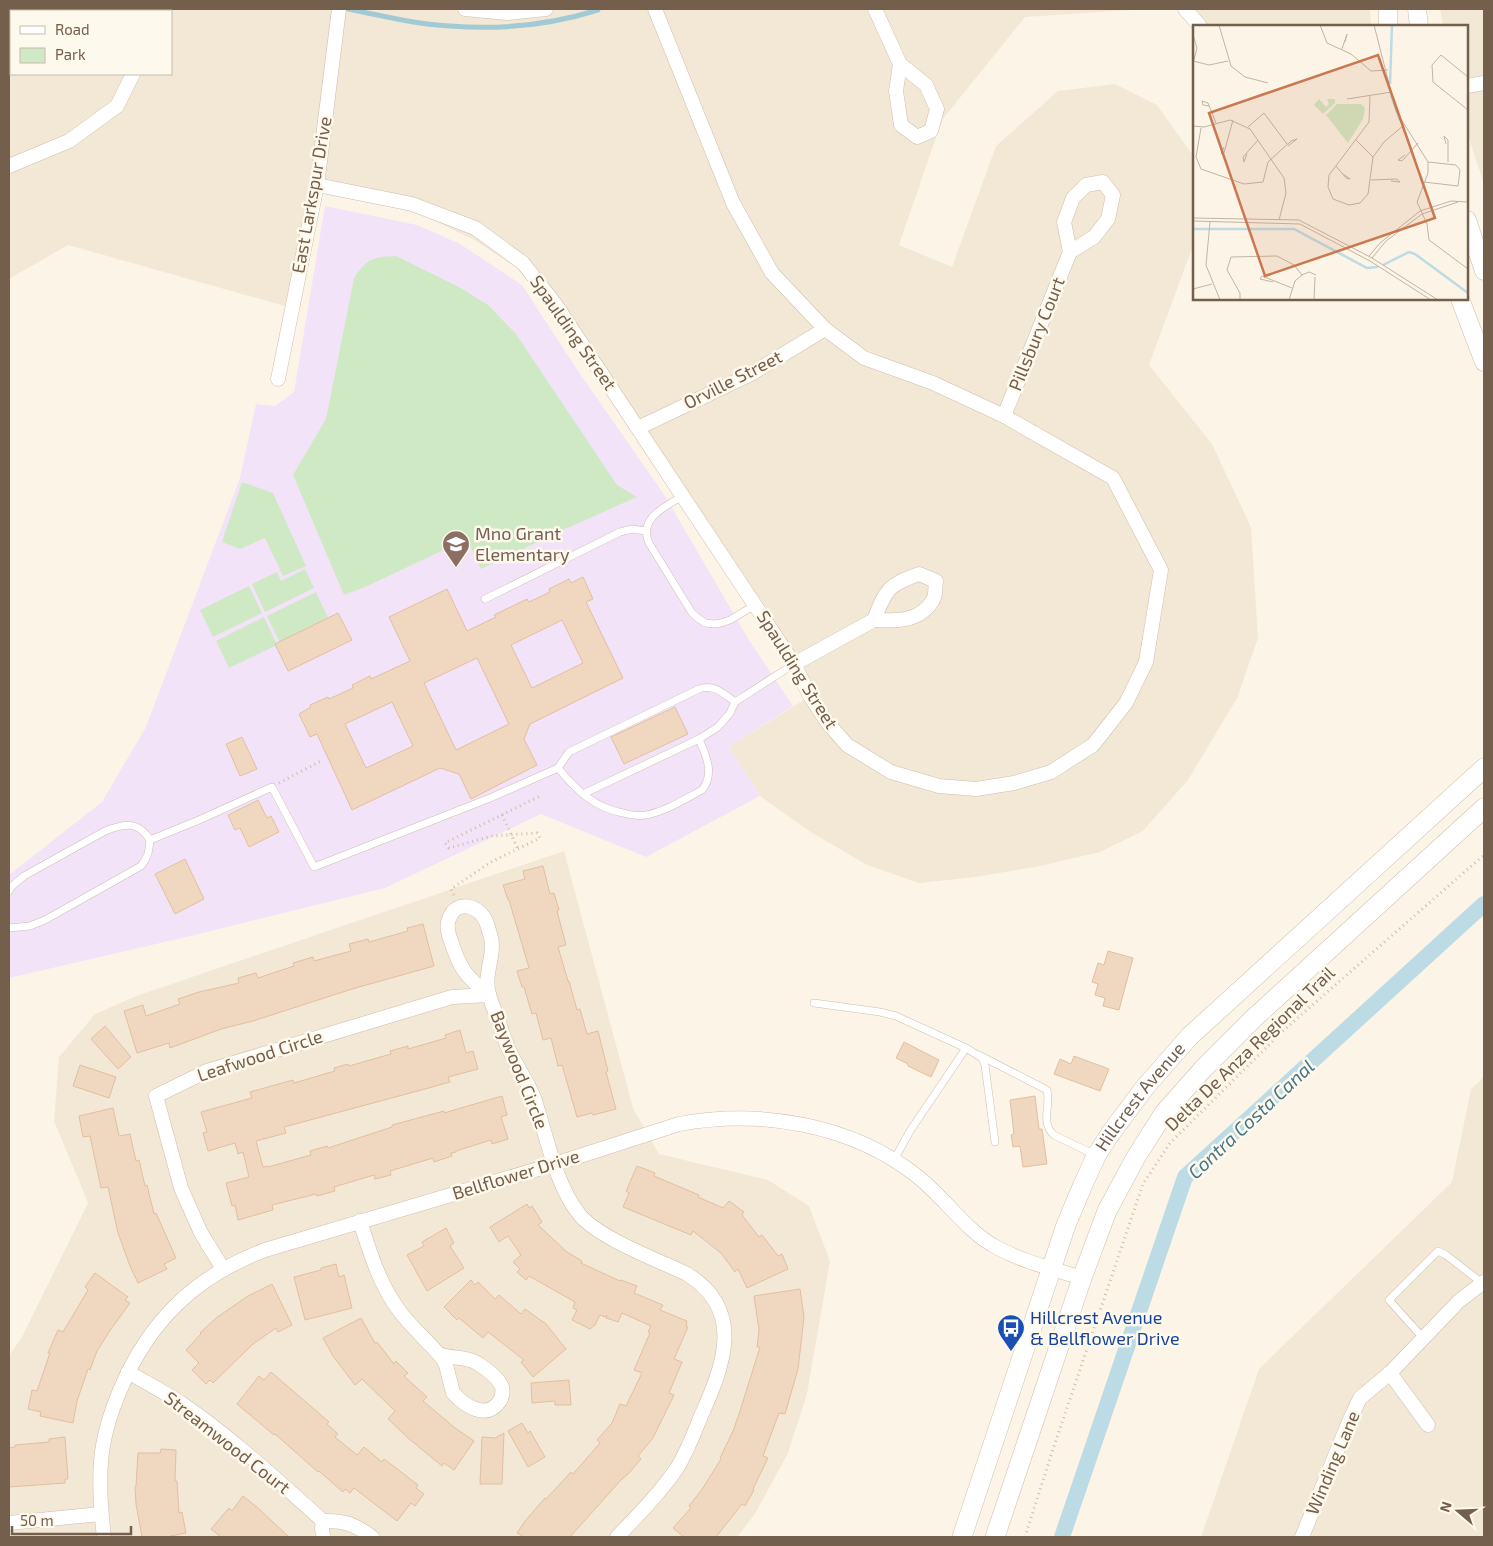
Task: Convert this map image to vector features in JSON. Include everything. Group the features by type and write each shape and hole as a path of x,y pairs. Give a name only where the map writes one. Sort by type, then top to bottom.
{"main road":[{"name":"Hillcrest Avenue","path":"962,1537 1074,1206 1096,1156 1110,1134 1168,1059 1190,1036 1484,768"},
{"name":"Hillcrest Avenue","path":"995,1537 1082,1278 1107,1211 1136,1157 1164,1113 1203,1069 1254,1018 1484,808"}],"street":[{"name":"East Larkspur Drive","path":"278,379 316,184 339,9"},
{"path":"465,9 507,13 546,9"},
{"name":"Spaulding Street","path":"316,184 412,204 475,228 523,263 556,305 638,428 794,664 810,696 827,722 847,744 890,772 940,786 976,789 1014,783 1051,772 1093,745 1126,703 1146,662 1161,570 1113,478 1004,416 932,383 864,358 825,329 772,273 733,203 654,9"},
{"path":"875,9 900,64 926,85 937,109 931,131 917,137 902,125 896,91 900,64"},
{"path":"1185,9 1199,25"},
{"path":"1388,9 1388,25"},
{"path":"1417,9 1419,25"},
{"path":"9,166 69,141 117,106 132,75"},
{"path":"1468,86 1484,83"},
{"path":"1103,182 1113,195 1108,219 1094,237 1070,252 1064,222 1073,198 1086,185 1103,182"},
{"path":"1468,223 1483,262"},
{"name":"Pillsbury Court","path":"1004,416 1070,252"},
{"path":"1460,300 1484,362"},
{"name":"Orville Street","path":"638,428 751,374 825,329"},
{"path":"794,664 874,620 896,622 919,616 934,599 936,581 919,574 898,581 883,596 874,620"},
{"name":"Baywood Circle","path":"489,995 464,973 456,958 450,940 448,930 449,917 455,908 460,906 468,905 478,910 485,918 492,940 487,986 489,995 506,1046 534,1097 555,1164 572,1204 579,1215 609,1236 697,1280 718,1303 723,1318 724,1342 716,1377 709,1399 679,1465 663,1488 618,1537"},
{"name":"Leafwood Circle","path":"223,1269 201,1233 181,1188 156,1096 207,1071 447,998 489,995"},
{"name":"Bellflower Drive","path":"104,1537 101,1514 100,1469 105,1432 117,1396 143,1344 169,1311 197,1286 223,1269 265,1250 555,1164 679,1124 725,1119 773,1120 799,1124 848,1138 894,1160 918,1176 985,1240 1009,1254 1082,1278"},
{"path":"360,1221 370,1253 392,1300 410,1325 439,1354 446,1365 451,1390 455,1396 472,1408 484,1412 494,1408 499,1403 502,1398 502,1388 496,1378 490,1373 470,1360 446,1357 439,1354"},
{"name":"Winding Lane","path":"1302,1537 1360,1398 1390,1373 1458,1301 1483,1283"},
{"name":"Streamwood Court","path":"128,1372 179,1402 197,1415 323,1520"},
{"path":"1390,1373 1428,1425"},
{"path":"9,1523 101,1514"},
{"path":"323,1537 323,1520 340,1521 350,1524 372,1537"}],"lane":[{"path":"683,496 657,510 652,516 646,531 649,543 692,613 705,623 714,624 730,620 755,605"},
{"path":"484,599 620,532 632,529 646,531"},
{"path":"583,794 699,739 718,727 730,713 735,702 794,664"},
{"path":"150,840 199,820 272,786 314,867 490,798 558,768 568,752 699,689 709,687 716,689 735,702"},
{"path":"558,768 583,794 600,806 630,815 643,816 664,809 702,790 705,786 709,772 708,762 699,739"},
{"path":"9,928 30,926 45,920 141,866 149,852 150,840 141,828 127,825 118,826 105,831 24,876 10,887"},
{"path":"814,1003 896,1016 1044,1087 1048,1094 1046,1119 1050,1132 1096,1156"},
{"path":"894,1160 910,1131 966,1048"},
{"path":"979,1055 985,1065 995,1142"},
{"path":"1424,1339 1388,1300 1438,1251 1483,1283"}],"path":[{"path":"272,786 321,761"},
{"path":"456,900 451,889 491,862 540,838 537,833 492,836 449,848 445,843 542,795"},
{"path":"502,815 518,849"},
{"name":"Delta De Anza Regional Trail","path":"1025,1537 1143,1184 1170,1143 1285,1030 1484,855"}],"shaded area":[{"path":"9,9 1145,9 1025,17 942,120 899,245 952,267 996,146 1058,91 1115,84 1157,105 1193,156 1193,246 1149,365 1212,444 1251,527 1258,638 1237,698 1188,780 1143,831 1100,852 1040,866 976,877 919,883 867,865 809,831 760,796 729,747 810,696 538,282 476,241 423,215 317,185 292,308 68,245 9,279"},
{"path":"1181,9 1370,9 1371,25 1193,25 1193,29"},
{"path":"1440,9 1484,9 1484,184 1468,135 1468,25 1443,25"},
{"name":"Mno Grant Elementary","path":"325,206 417,225 460,244 522,285 578,371 665,496 749,640 793,706 729,747 760,796 646,857 541,814 385,888 9,978 9,875 102,802 146,727 240,478 256,404 275,406 294,392"},
{"path":"564,851 633,1108 659,1154 768,1180 809,1206 830,1261 807,1394 788,1453 755,1514 737,1537 9,1537 9,1356 22,1337 88,1203 54,1121 59,1057 95,1014 139,995"},
{"path":"1484,1077 1484,1537 1201,1537 1259,1369 1452,1182 1471,1089"}],"green space":[{"path":"396,256 459,287 488,305 516,334 617,485 637,497 481,569 467,539 344,595 293,475 326,419 354,278 363,266 371,260"},
{"path":"242,482 273,493 306,566 283,576 265,538 240,549 222,542"},
{"path":"305,569 314,588 265,612 252,584 277,572 281,581"},
{"path":"249,586 262,613 213,637 200,610"},
{"path":"316,592 329,620 280,643 267,616"},
{"path":"264,617 277,645 229,668 216,641"}],"building":[{"path":"583,577 593,599 586,602 623,678 530,724 524,739 537,765 471,799 459,774 440,768 352,810 317,734 310,737 299,714 311,707 310,705 353,688 352,685 370,676 371,679 410,661 389,617 447,589 467,631 527,599 529,602 550,592 549,589 569,579 571,583","holes":["562,620 583,663 532,688 511,645","477,658 509,724 456,750 424,683","392,702 413,746 366,768 345,724"]},
{"path":"338,613 352,640 288,671 275,644"},
{"path":"675,707 688,734 624,764 611,737"},
{"path":"242,737 257,769 240,776 226,744"},
{"path":"258,800 267,818 271,816 279,832 249,847 240,828 235,830 228,815"},
{"path":"185,859 204,899 175,914 155,874"},
{"path":"543,866 550,894 554,893 559,910 557,911 566,945 558,947 568,981 577,1010 580,1009 587,1034 598,1031 616,1109 593,1115 592,1113 577,1117 562,1065 558,1066 551,1038 543,1040 536,1013 532,1014 517,971 529,968 503,885 525,879 523,871"},
{"path":"423,924 434,966 221,1029 170,1048 169,1043 137,1053 124,1011 143,1005 146,1016 180,1004 178,999 239,983 238,978 256,973 258,978 294,966 293,963 313,957 314,961 351,951 349,944 368,939 369,942 408,931 407,928"},
{"path":"1108,951 1133,958 1119,1010 1103,1006 1105,998 1095,995 1098,984 1092,982 1098,963 1104,965"},
{"path":"105,1026 131,1057 118,1069 91,1039"},
{"path":"460,1030 466,1053 473,1051 478,1069 448,1077 450,1082 284,1127 286,1133 256,1141 263,1167 311,1155 310,1151 327,1146 328,1148 392,1127 392,1125 444,1111 444,1113 502,1096 507,1115 501,1117 508,1139 492,1144 491,1140 456,1151 451,1153 452,1156 434,1162 433,1158 390,1171 391,1175 375,1179 374,1175 334,1187 335,1191 272,1205 273,1210 238,1220 235,1205 232,1206 226,1183 249,1177 243,1152 238,1154 235,1143 208,1151 203,1133 207,1132 201,1112 252,1098 250,1092 293,1080 294,1083 335,1071 334,1068 348,1064 349,1066 391,1054 390,1051 408,1046 408,1049 446,1038 445,1035"},
{"path":"904,1042 939,1060 931,1077 896,1058"},
{"path":"1074,1056 1109,1069 1100,1091 1054,1074 1060,1059 1071,1064"},
{"path":"80,1065 116,1077 109,1098 73,1086"},
{"path":"1035,1096 1039,1129 1042,1129 1047,1164 1023,1167 1020,1146 1013,1147 1011,1135 1014,1134 1010,1100"},
{"path":"113,1108 119,1136 130,1134 136,1161 139,1160 154,1214 156,1213 176,1258 164,1264 167,1269 138,1283 118,1233 108,1187 101,1188 90,1136 83,1137 79,1116"},
{"path":"637,1166 655,1173 654,1176 699,1195 698,1197 723,1208 729,1201 744,1212 742,1215 759,1237 762,1235 778,1256 782,1254 788,1269 747,1288 738,1269 735,1272 721,1253 693,1231 691,1235 623,1207 629,1193 626,1191"},
{"path":"527,1204 529,1208 532,1206 542,1222 538,1225 567,1252 582,1261 581,1263 620,1281 637,1286 634,1293 663,1305 660,1310 687,1321 686,1326 688,1327 674,1359 682,1362 669,1393 674,1395 653,1438 638,1456 641,1459 570,1537 524,1537 517,1533 545,1498 571,1472 573,1474 600,1443 597,1440 612,1423 620,1404 626,1406 642,1373 634,1370 650,1333 648,1332 651,1326 622,1313 618,1322 606,1318 607,1315 605,1317 600,1315 595,1325 590,1329 572,1320 577,1310 573,1308 575,1302 529,1276 526,1280 517,1272 520,1269 513,1262 521,1255 508,1236 499,1242 490,1227"},
{"path":"446,1228 454,1243 450,1246 464,1268 427,1291 407,1255 424,1246 422,1242"},
{"path":"336,1264 339,1277 344,1275 352,1308 305,1320 294,1277"},
{"path":"95,1273 128,1297 125,1300 130,1303 97,1351 90,1370 88,1369 77,1401 73,1423 40,1416 41,1412 28,1409 32,1390 37,1391 50,1353 48,1353 58,1330 63,1332 88,1290 85,1287"},
{"path":"471,1280 475,1285 478,1282 495,1299 499,1295 521,1314 525,1309 546,1324 566,1349 533,1377 521,1362 524,1360 488,1332 483,1338 459,1318 457,1320 444,1307"},
{"path":"272,1284 292,1325 278,1332 276,1328 253,1344 213,1383 210,1380 206,1384 192,1370 199,1363 186,1350 216,1318 248,1296"},
{"path":"800,1289 804,1317 798,1369 785,1414 779,1413 763,1456 768,1458 754,1490 745,1506 742,1504 716,1537 684,1537 673,1528 691,1508 689,1506 721,1459 740,1411 760,1347 757,1347 759,1330 754,1296"},
{"path":"361,1318 375,1343 377,1342 394,1364 396,1361 408,1373 404,1376 427,1397 423,1401 474,1441 454,1470 444,1463 442,1466 408,1438 388,1419 395,1411 362,1379 355,1385 333,1356 323,1338"},
{"path":"271,1372 329,1422 327,1424 338,1434 335,1437 357,1455 364,1447 382,1462 384,1459 418,1485 416,1488 424,1494 415,1506 411,1503 397,1521 354,1488 350,1493 345,1489 343,1492 237,1404 259,1376 264,1380"},
{"path":"569,1380 571,1405 555,1405 555,1401 532,1403 531,1383"},
{"path":"522,1423 528,1433 530,1431 545,1457 528,1467 508,1431"},
{"path":"504,1433 502,1484 480,1484 482,1437 495,1438"},
{"path":"65,1437 68,1479 65,1479 65,1483 9,1487 9,1448 15,1447 15,1445 49,1442 49,1439"},
{"path":"161,1449 176,1450 175,1481 177,1481 179,1513 182,1512 186,1533 166,1537 142,1537 135,1487 138,1453 160,1453"},
{"path":"243,1496 289,1537 221,1537 211,1529 229,1508 232,1511"}],"waterway":[{"path":"348,9 424,23 469,27 506,27 543,23 598,10"},
{"name":"Contra Costa Canal","path":"1062,1537 1185,1177 1484,904"}],"place":[{"name":"Mno Grant Elementary","path":"456,568"},
{"name":"Hillcrest Avenue & Bellflower Drive","path":"1011,1352"}]}
